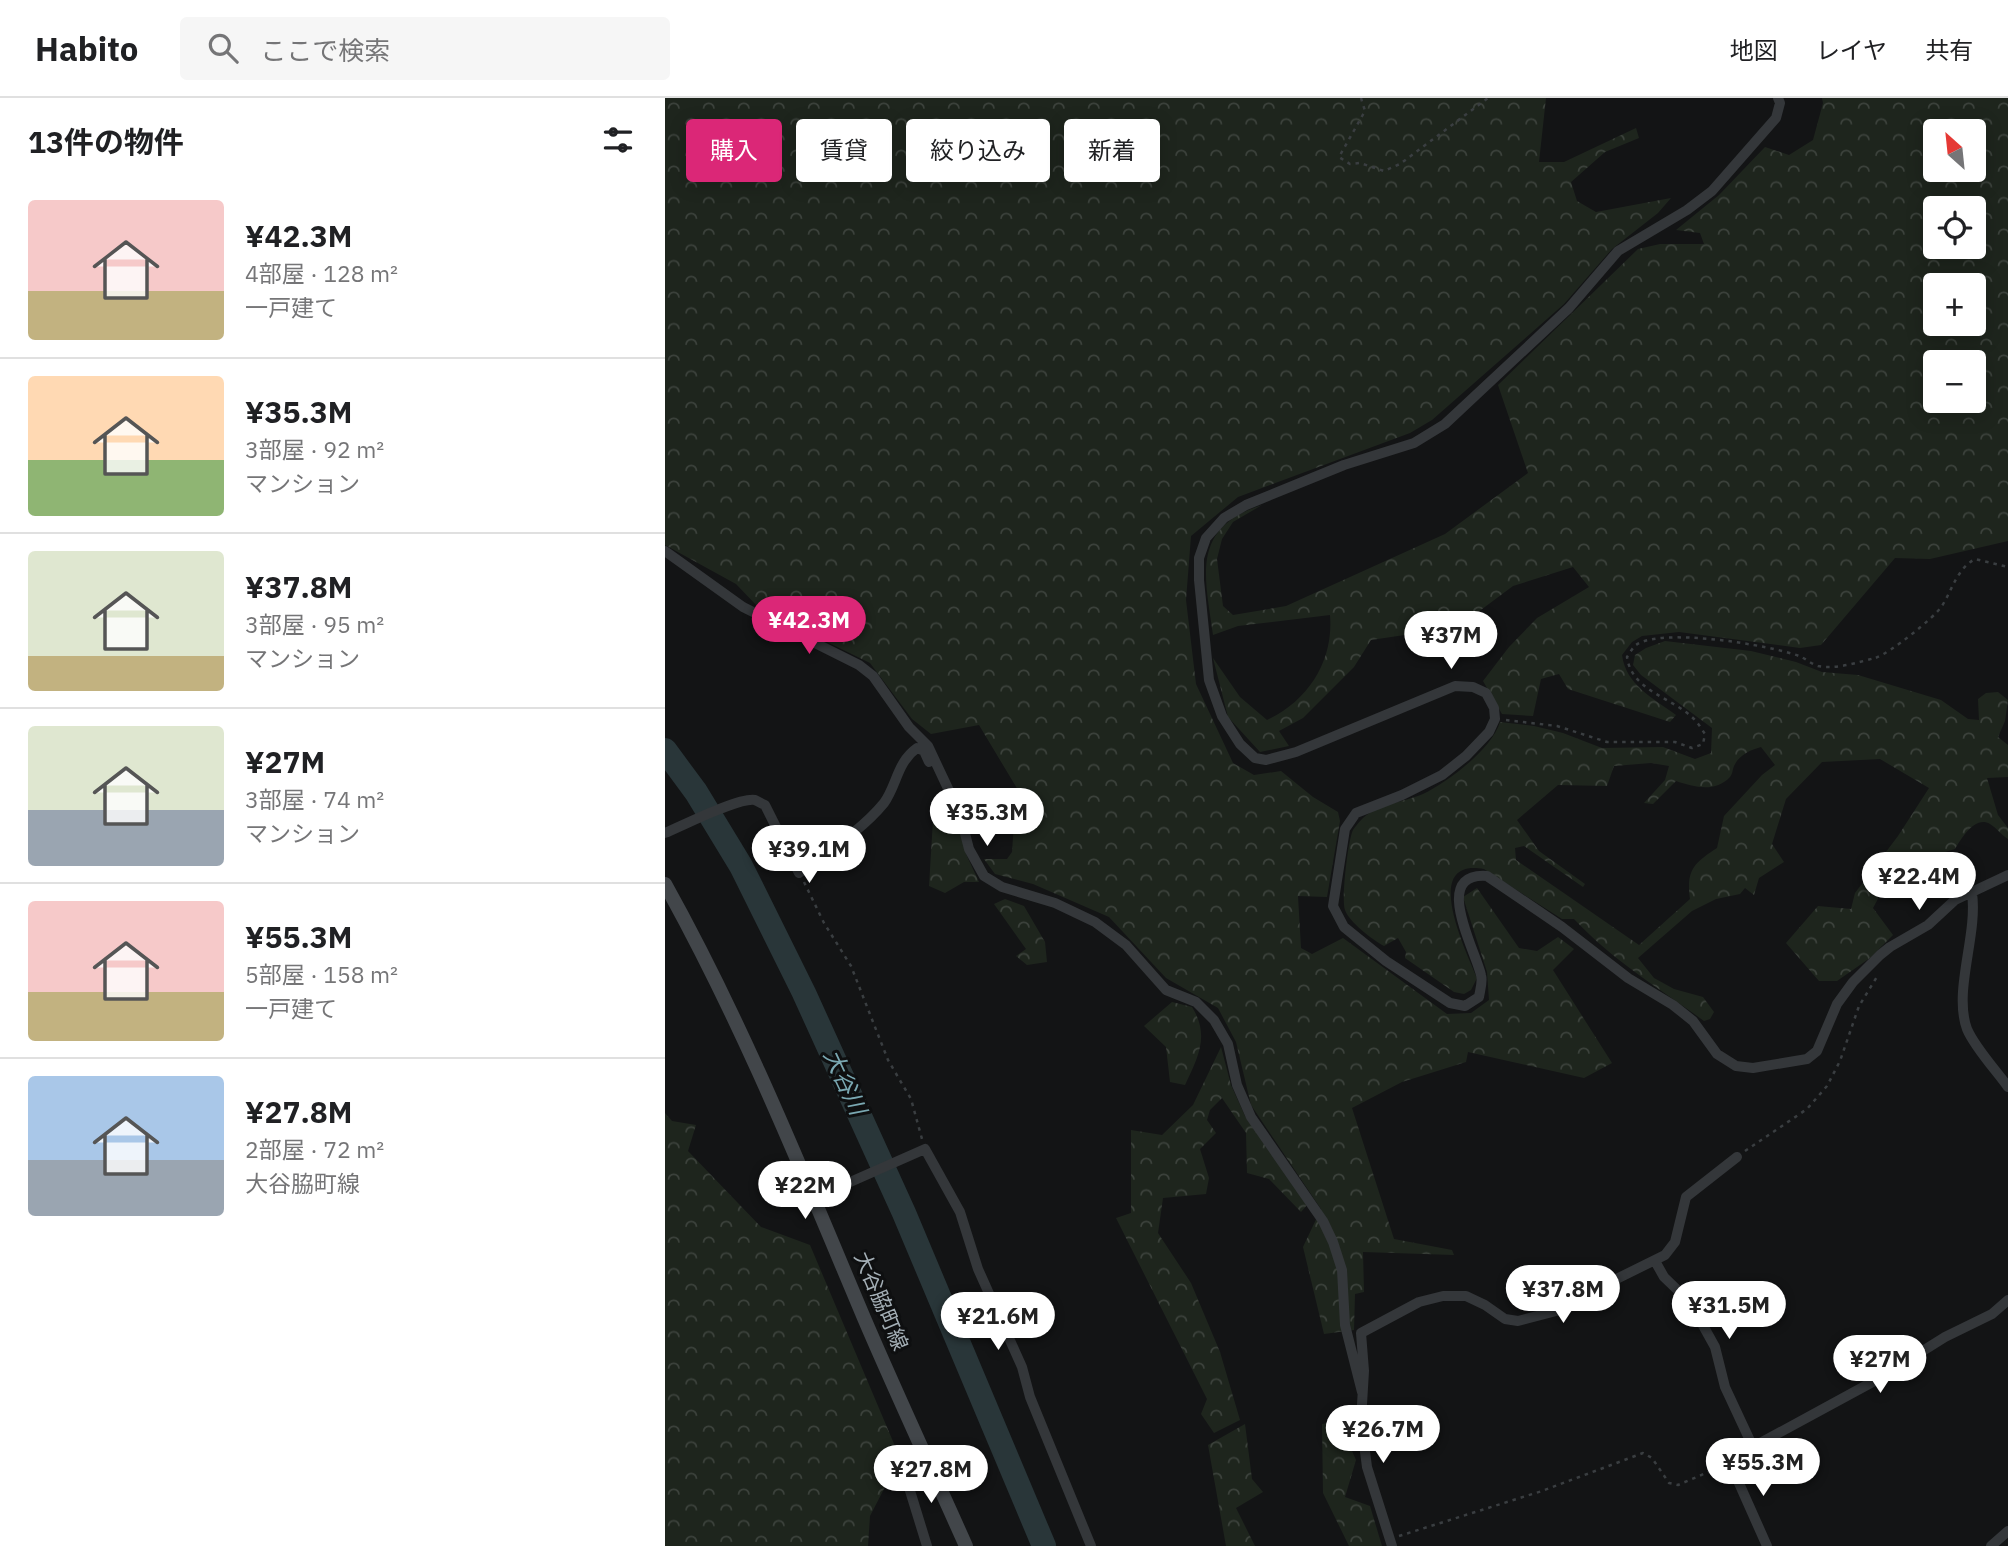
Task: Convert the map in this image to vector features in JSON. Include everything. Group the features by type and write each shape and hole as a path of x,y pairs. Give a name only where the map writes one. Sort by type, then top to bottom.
{"main road":[{"name":"大谷脇町線","path":"665,884 705,957 745,1040 966,1546"}],"street":[{"path":"1778,98 1780,103 1776,118 1713,191 1687,210 1618,251 1569,308 1445,424 1415,443 1344,464 1246,505 1224,518 1206,538 1199,558 1209,680 1222,716 1240,744 1255,758 1266,760 1296,752 1455,686 1473,687 1486,692 1494,708 1495,719 1489,732 1466,756 1442,775 1402,795 1356,813 1345,830 1333,906 1344,928 1386,961 1450,1003 1465,1006 1479,997 1482,978 1467,937 1457,896 1464,881 1475,875 1487,876 1562,927 1627,978 1673,1005 1693,1021 1717,1054 1736,1066 1753,1068 1807,1059 1817,1051 1837,1004 1853,982 1880,955 1928,925 1955,900 2008,875"},
{"path":"665,551 743,607 859,665 873,676 909,727 928,746 960,814 969,849 984,876 1002,887 1055,903 1095,922 1126,945 1166,990 1196,1002 1215,1020 1227,1045 1237,1085 1251,1116 1323,1221 1333,1242 1342,1270 1345,1325 1362,1392"},
{"path":"665,833 723,808 756,800 765,805 799,873 866,822 886,800 898,771 910,753 917,748 923,751 933,768 943,774"},
{"path":"1972,893 1975,911 1963,997 1964,1015 1968,1031 2008,1087"},
{"path":"814,1198 925,1149 960,1212 978,1269 1022,1367 1030,1396 1091,1546"},
{"path":"1391,1543 1367,1467 1361,1421 1364,1371 1361,1333 1419,1302 1443,1296 1466,1296 1505,1319 1518,1321 1560,1310 1582,1296 1665,1255 1675,1242 1686,1197 1737,1157"},
{"path":"1655,1261 1664,1277 1690,1302 1715,1347 1725,1387 1753,1447"},
{"path":"1767,1546 1730,1463 1753,1447 1878,1378 1945,1337 1992,1314 2008,1300"},
{"path":"927,1546 907,1481 912,1468 928,1460"},
{"path":"1990,1546 2008,1531"}],"path":[{"path":"1361,98 1365,111 1339,157 1350,164 1360,163 1384,171 1400,164 1488,98"},
{"path":"1495,719 1557,726 1607,742 1675,743 1698,747 1703,744 1705,734 1694,719 1636,680 1628,669 1627,657 1636,645 1658,637 1679,637 1746,644 1798,656 1818,666 1846,665 1879,657 1918,629 1941,608 1963,566 1975,559 2008,567"},
{"path":"799,873 824,923 851,966 888,1059 911,1099 925,1149"},
{"path":"1737,1157 1807,1108 1827,1086 1840,1061 1859,1006 1878,975 1880,955"},
{"path":"1391,1543 1643,1453 1652,1458 1669,1483 1678,1485 1730,1463"}],"green space":[{"path":"665,98 1546,98 1539,162 1564,162 1636,128 1639,138 1605,152 1571,182 1577,201 1596,212 1671,198 1658,213 1612,249 1564,304 1432,420 1410,433 1238,497 1191,536 1186,600 1196,684 1233,763 1254,775 1281,771 1313,797 1338,812 1340,821 1327,897 1298,896 1301,948 1312,954 1343,938 1447,1014 1471,1013 1489,1000 1487,972 1463,897 1477,888 1519,948 1537,951 1558,937 1574,949 1553,970 1612,1063 1584,1078 1468,1052 1466,1062 1402,1082 1352,1108 1394,1239 1452,1250 1454,1255 1363,1252 1364,1292 1355,1294 1354,1330 1324,1334 1303,1247 1321,1209 1251,1105 1236,1042 1218,1008 1166,978 1109,917 1033,884 995,874 984,859 1007,859 1012,852 1014,823 1027,805 979,725 931,734 912,719 870,663 760,609 736,584 665,545"},
{"path":"1822,98 2008,98 2008,541 1930,559 1895,558 1821,645 1800,648 1679,632 1642,636 1632,642 1622,655 1625,665 1629,675 1642,690 1676,715 1670,722 1568,689 1559,674 1541,679 1533,716 1502,714 1483,681 1509,647 1537,618 1589,587 1573,567 1513,586 1458,627 1371,640 1354,667 1303,718 1279,731 1289,746 1260,752 1228,717 1213,658 1240,697 1267,720 1295,702 1315,678 1328,648 1330,615 1238,626 1213,635 1206,574 1213,541 1223,527 1239,515 1262,505 1233,522 1222,539 1217,559 1223,606 1233,615 1286,606 1445,534 1528,473 1498,385 1638,249 1660,244 1704,244 1700,233 1676,230 1719,195 1765,147 1789,155 1813,140"},
{"path":"1665,641 1751,651 1796,662 1822,672 1858,675 1941,700 1968,719 1979,720 1978,699 1986,693 1998,692 2008,700 2005,721 1998,737 2008,745 2008,777 1987,778 1998,815 2008,828 2008,839 1990,824 1979,823 1969,829 1955,849 1916,861 1895,887 1880,895 1873,908 1893,935 1870,958 1837,981 1819,981 1786,943 1818,906 1851,909 1855,893 1898,836 1929,788 1880,759 1822,762 1786,799 1772,844 1784,862 1759,878 1754,895 1745,888 1740,894 1716,899 1692,911 1638,958 1654,978 1674,989 1703,997 1714,1012 1710,1019 1704,1021 1620,961 1574,919 1562,919 1484,869 1465,869 1454,877 1451,891 1452,909 1477,978 1471,990 1464,994 1454,992 1405,958 1406,952 1398,938 1384,946 1351,920 1345,910 1344,895 1347,857 1354,829 1369,813 1423,794 1456,773 1488,743 1500,722 1563,733 1602,748 1663,747 1695,759 1711,753 1712,728 1641,675 1633,665 1635,655","holes":["1761,747 1775,765 1762,775 1724,816 1717,848 1693,868 1689,881 1690,899 1639,945 1516,860 1515,848 1524,846 1583,887 1585,884 1539,851 1517,820 1558,785 1607,786 1614,766 1651,763 1669,766 1665,780 1644,803 1653,804 1676,781 1704,787 1724,782 1731,776 1739,759 1757,748"]},
{"path":"944,809 956,815 966,854 979,882 964,882 945,893 929,886 933,820"},
{"path":"1005,899 1024,906 1045,942 1047,962 1027,965 1016,956 1026,949 994,904"},
{"path":"1172,1002 1192,1007 1200,1027 1198,1056 1185,1085 1170,1082 1166,1047 1144,1026"},
{"path":"1221,1047 1231,1085 1245,1116 1307,1205 1301,1212 1269,1179 1247,1173 1246,1133 1222,1098 1210,1110 1207,1120 1216,1133 1200,1149 1209,1178 1206,1194 1163,1198 1158,1233 1191,1283 1220,1352 1240,1420 1214,1433 1201,1414 1207,1399 1116,1218 1131,1213 1131,1130 1162,1135 1193,1105"},
{"path":"665,1113 672,1121 696,1125 688,1151 761,1227 810,1245 900,1458 870,1516 868,1546 665,1546"},
{"path":"1339,1421 1356,1460 1345,1497 1370,1506 1382,1546 1349,1546 1323,1493 1322,1424"},
{"path":"1245,1424 1252,1479 1263,1492 1236,1508 1255,1546 1226,1546 1208,1445"}],"waterway":[{"name":"大谷川","path":"665,750 696,792 741,866 804,993 904,1213 1044,1546"}]}
